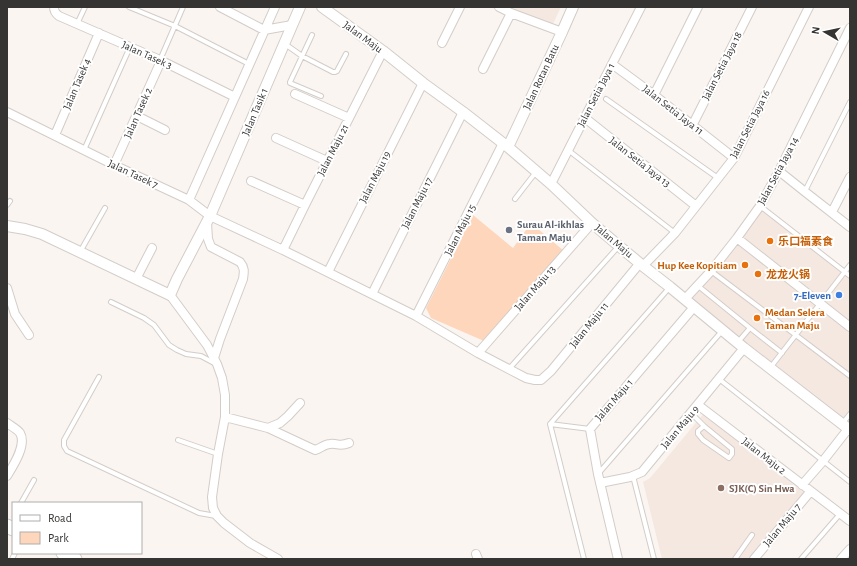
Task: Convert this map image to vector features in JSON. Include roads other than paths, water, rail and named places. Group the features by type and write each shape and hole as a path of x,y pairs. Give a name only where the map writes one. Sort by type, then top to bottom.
{"main road":[{"path":"65,554 75,559"}],"street":[{"name":"Jalan Tasek 3","path":"54,7 56,14 59,16 160,60 235,97"},
{"path":"220,7 264,30 292,25"},
{"path":"189,200 275,7"},
{"name":"Jalan Tasik 1","path":"170,295 208,220 300,7"},
{"name":"Jalan Maju","path":"322,7 383,51 505,145 641,265 847,428"},
{"path":"442,43 460,7"},
{"path":"500,7 562,32"},
{"name":"Jalan Rotan Batu","path":"505,145 573,7"},
{"name":"Jalan Setia Jaya 1","path":"551,184 641,7"},
{"path":"654,95 698,7"},
{"name":"Jalan Setia Jaya 18","path":"693,124 752,7"},
{"name":"Jalan Setia Jaya 16","path":"641,265 676,233 734,158 809,7"},
{"path":"484,69 512,13"},
{"name":"Jalan Setia Jaya 14","path":"685,299 711,271 760,206 850,28"},
{"name":"Jalan Tasek 4","path":"55,135 98,33"},
{"name":"Jalan Maju 21","path":"283,250 383,51"},
{"name":"Jalan Tasek 2","path":"114,165 137,116 160,60"},
{"name":"Jalan Setia Jaya 11","path":"612,64 693,124 734,158"},
{"name":"Jalan Maju 19","path":"328,272 423,83"},
{"path":"295,94 349,118"},
{"name":"Jalan Tasek 7","path":"7,112 189,200 208,220 283,250 328,272 416,316 478,353 526,378 535,380"},
{"name":"Jalan Maju 17","path":"372,294 463,112"},
{"path":"137,116 166,130"},
{"name":"Jalan Setia Jaya 13","path":"585,118 696,206"},
{"path":"276,138 327,161"},
{"name":"Jalan Maju 15","path":"416,316 505,145"},
{"path":"779,171 804,192 850,226"},
{"path":"832,212 850,177"},
{"path":"252,181 305,205"},
{"path":"208,220 208,239 211,247 240,262 244,271 243,279 220,339 216,361"},
{"name":"Jalan Maju 13","path":"478,353 592,223"},
{"path":"7,226 42,234 170,295 207,345 216,361 222,378 225,395 225,417 212,497 213,508 217,516 224,524 250,543 278,559"},
{"path":"737,238 850,327"},
{"path":"136,279 152,248"},
{"name":"Jalan Maju 11","path":"535,380 542,380 551,372 641,265"},
{"path":"7,288 16,314 29,335"},
{"name":"Jalan Maju 1","path":"618,559 598,474 590,429 694,307"},
{"name":"Jalan Maju 9","path":"600,483 633,476 642,472 719,380 741,345"},
{"path":"268,428 280,423 300,403"},
{"name":"Jalan Maju 2","path":"698,405 810,492 850,521"},
{"path":"225,417 268,428 315,450 329,444 344,445 349,443"},
{"path":"7,423 20,434 22,440 21,449 7,476"},
{"path":"802,485 823,461 847,428"},
{"name":"Jalan Maju 7","path":"754,559 810,492"},
{"path":"841,559 850,549"}],"lane":[{"path":"77,24 85,7"},
{"path":"129,7 175,26 249,64"},
{"path":"160,60 183,7"},
{"path":"312,35 290,80 290,83 321,96"},
{"path":"285,44 302,56 333,72 337,71 346,54"},
{"path":"84,150 130,47"},
{"path":"606,99 718,178"},
{"path":"804,192 850,102"},
{"path":"568,150 676,233"},
{"path":"515,199 536,172"},
{"path":"7,205 10,200"},
{"path":"760,206 850,276"},
{"path":"80,252 105,208"},
{"path":"509,369 620,246"},
{"path":"770,368 850,265"},
{"path":"711,271 850,376"},
{"path":"697,285 782,353"},
{"path":"550,424 670,287"},
{"path":"110,302 144,318 154,325 169,345 177,350 186,354 201,356 216,361"},
{"path":"741,345 750,328"},
{"path":"598,474 723,330"},
{"path":"100,376 64,440 64,446 67,451 199,513 217,516"},
{"path":"719,380 850,482"},
{"path":"691,413 732,449 732,454 728,458 703,440 698,434 698,431 704,426"},
{"path":"847,428 850,414"},
{"path":"550,424 590,429"},
{"path":"550,424 584,559"},
{"path":"178,440 218,454"},
{"path":"633,476 654,559"},
{"path":"22,502 34,480"},
{"path":"801,559 841,514"},
{"path":"735,559 752,535"}],"place":[{"name":"Surau Al-ikhlas Taman Maju","path":"509,230"},
{"name":"乐口福素食","path":"770,241"},
{"name":"Hup Kee Kopitiam","path":"745,265"},
{"name":"龙龙火锅","path":"758,274"},
{"name":"7-Eleven","path":"839,295"},
{"name":"Medan Selera Taman Maju","path":"757,318"},
{"name":"SJK(C) Sin Hwa","path":"721,488"}]}
